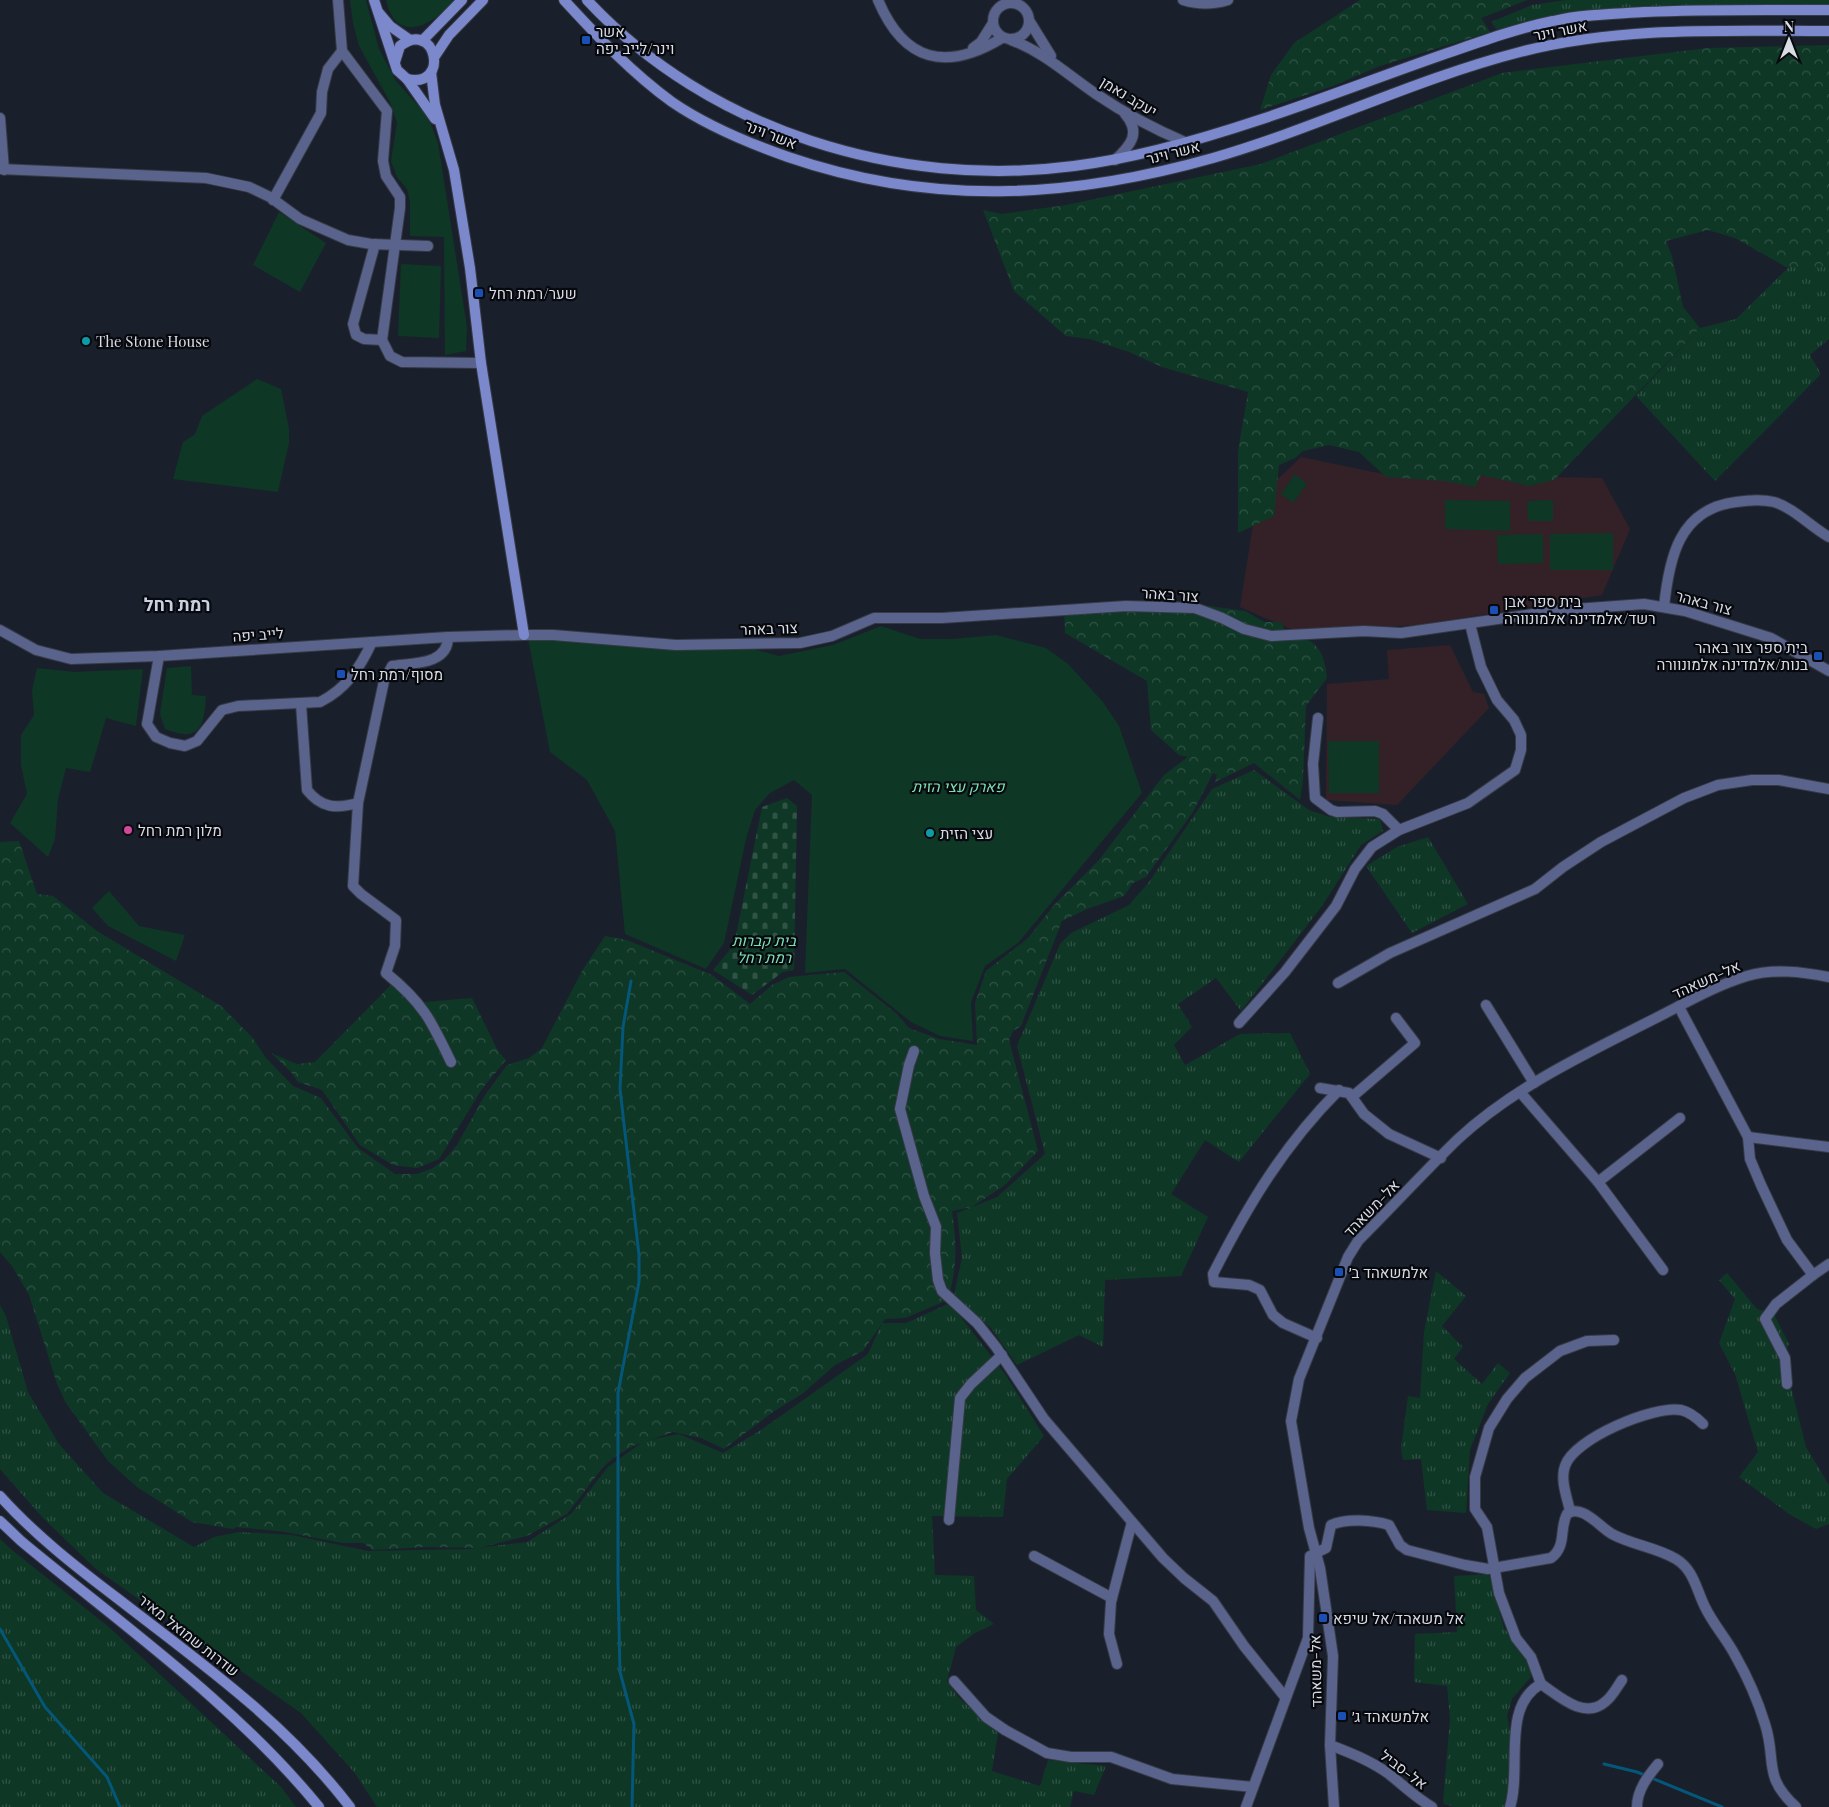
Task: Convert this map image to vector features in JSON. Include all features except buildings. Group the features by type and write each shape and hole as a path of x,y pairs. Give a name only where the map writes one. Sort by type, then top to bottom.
{"main road":[{"path":"422,41 462,0"},
{"path":"483,0 449,35 435,56 431,72 435,105 454,170 470,268 481,363 524,635"},
{"name":"אשר וינר","path":"587,0 632,43 687,83 770,125 845,152 890,162 1002,171 1071,167 1115,160 1185,142 1321,100 1511,30 1556,20 1592,15 1681,11 1829,10"},
{"name":"אשר וינר","path":"564,2 642,79 674,103 743,140 807,164 871,180 909,187 986,192 1024,192 1063,188 1164,170 1264,142 1468,69 1519,53 1569,42 1623,34 1674,30 1829,31"},
{"path":"374,4 390,26 410,40 422,41 430,47 435,56"},
{"path":"374,4 397,70 407,79 430,109 441,129"},
{"path":"395,63 395,57 400,46 410,40"},
{"path":"407,79 423,78 431,72"},
{"name":"שדרות שמואל מאיר","path":"0,1496 36,1532 80,1570 224,1681 283,1731 313,1762 350,1807"},
{"path":"0,1521 27,1547 199,1688 262,1746 301,1785 319,1807"}],"street":[{"path":"338,0 342,51 387,111 383,161 386,176 400,197 399,224 382,340 390,356 402,362 481,363"},
{"path":"878,0 897,35 916,50 952,57 967,54 1007,39 1022,37 1029,28 1030,22 1027,12 1018,2 1000,4 993,18 994,29 1007,39"},
{"path":"1183,0 1196,4 1216,4 1228,0"},
{"name":"יעקב נאמן","path":"1030,22 1045,50 1062,68"},
{"path":"967,54 981,42 993,23"},
{"name":"יעקב נאמן","path":"1007,39 1040,53 1121,110 1185,142"},
{"path":"273,200 320,113 322,92 328,69 342,51"},
{"path":"1115,160 1132,142 1134,136 1133,126 1121,110"},
{"path":"0,118 2,170 206,178 249,187 318,228 348,240 374,244 428,246"},
{"path":"374,244 352,324 356,335 364,339 382,340"},
{"path":"1664,607 1668,569 1680,539 1691,521 1708,509 1728,503 1751,500 1775,502 1829,537"},
{"name":"צור באהר","path":"524,635 554,635 676,644 800,643 832,636 874,618 942,618 1126,606 1195,608 1222,618 1244,630 1271,636 1364,631 1401,633 1612,606 1644,604 1695,614 1771,638 1829,671"},
{"path":"1239,1023 1284,972 1336,906 1355,869 1372,846 1399,830 1468,803 1515,770 1521,750 1521,735 1514,720 1496,700 1481,667 1470,624"},
{"name":"לייב יפה","path":"0,630 36,650 71,659 159,656 448,637 524,635"},
{"path":"448,637 448,645 442,655 429,662 392,666 384,681 358,803 354,886 361,894 396,920 395,946 386,973 408,990 424,1008 451,1062"},
{"path":"159,656 147,724 156,737 170,743 185,746 197,741 222,710 238,706 320,702 345,685 364,660 372,642"},
{"path":"301,704 307,790 314,800 328,805 342,807 358,803"},
{"path":"1318,718 1313,764 1315,798 1331,810 1337,812 1375,811 1383,814 1399,830"},
{"path":"1338,983 1390,953 1535,889 1562,867 1601,842 1684,798 1718,785 1752,780 1779,780 1829,789"},
{"name":"אל-משאהד","path":"1334,1807 1330,1745 1333,1656 1327,1605 1320,1568 1309,1528 1291,1421 1299,1379 1336,1282 1358,1242 1459,1139 1520,1092 1587,1053 1718,988 1748,976 1772,972 1802,972 1829,977"},
{"path":"1486,1005 1534,1083"},
{"path":"1679,1007 1748,1137 1750,1160 1787,1240 1813,1275"},
{"path":"1352,1097 1415,1043 1396,1018"},
{"path":"914,1051 900,1109 924,1196 936,1226 935,1253 938,1280 942,1291 977,1323 1002,1355 1044,1419 1132,1522 1184,1578 1213,1601 1244,1646 1285,1697"},
{"path":"1320,1088 1349,1093 1364,1114 1389,1134 1441,1158"},
{"path":"1316,1338 1273,1315 1260,1290 1249,1286 1214,1282 1213,1274 1243,1215 1283,1153 1317,1112 1339,1090"},
{"path":"1520,1092 1598,1182 1663,1270"},
{"path":"1598,1182 1680,1118"},
{"path":"1748,1137 1829,1147"},
{"path":"1787,1384 1785,1358 1765,1319 1776,1304 1829,1264"},
{"path":"1614,1340 1587,1341 1560,1351 1525,1378 1507,1399 1489,1428 1475,1477 1475,1509 1487,1527 1499,1593 1516,1638 1531,1657 1541,1684 1581,1709 1593,1708 1605,1702 1622,1680"},
{"path":"949,1520 960,1398 971,1384 1002,1355"},
{"path":"1246,1807 1308,1638 1310,1556 1326,1548 1331,1525 1377,1521 1389,1525 1400,1545 1407,1550 1465,1565 1495,1568 1552,1558 1558,1553 1562,1545 1564,1520 1570,1511 1563,1476 1565,1465 1584,1443 1629,1420 1660,1411 1680,1410 1694,1415 1703,1424"},
{"path":"1570,1511 1585,1514 1613,1534 1676,1559 1688,1570 1696,1582 1704,1605 1736,1656 1766,1726 1776,1784 1784,1796 1796,1807"},
{"path":"1117,1664 1109,1634 1112,1598 1132,1522"},
{"path":"1034,1556 1112,1598"},
{"path":"954,1681 986,1716 1005,1730 1047,1753 1071,1757 1111,1757 1172,1779 1253,1787"},
{"path":"1510,1807 1516,1761 1517,1716 1525,1697 1531,1690 1541,1684"},
{"name":"אל-סביל","path":"1330,1745 1370,1762 1390,1775 1414,1797 1432,1807"},
{"path":"1637,1807 1640,1793 1658,1764"}],"shaded area":[{"path":"1301,457 1383,474 1602,478 1630,529 1602,595 1419,625 1295,631 1240,607 1257,499"},
{"path":"1450,645 1473,692 1484,694 1489,708 1397,805 1326,800 1327,684 1389,679 1387,650"}],"green space":[{"path":"350,0 366,0 379,49 396,81 428,117 438,143 467,327 466,351 445,355 444,237 410,236 410,202 407,189 397,177 391,161 397,123 390,102 359,46"},
{"path":"386,0 454,0 446,9 426,23 416,27 407,27 398,23 391,14"},
{"path":"1360,0 1527,0 1481,18 1490,32 1380,66 1333,86 1260,110 1271,75 1294,43"},
{"path":"1566,0 1829,0 1829,5 1672,8 1551,16 1497,30 1491,22 1532,5"},
{"path":"1829,45 1829,267 1786,267 1735,238 1708,230 1666,241 1672,256 1683,307 1700,328 1554,480 1530,486 1481,475 1475,487 1445,481 1386,477 1359,452 1329,445 1303,451 1295,458 1279,465 1274,516 1238,533 1238,451 1248,392 1162,367 1129,352 1090,339 1066,336 1014,291 983,210 1002,214 1066,205 1261,164 1502,73 1708,48"},
{"path":"279,212 326,243 300,292 253,265"},
{"path":"401,264 441,266 439,338 398,336"},
{"path":"1789,267 1829,267 1829,339 1810,355 1821,374 1715,481 1636,396 1700,328 1736,319"},
{"path":"257,379 281,389 289,429 289,443 278,492 173,479 183,442 195,434 202,416"},
{"path":"1295,474 1307,484 1293,503 1281,494"},
{"path":"1445,500 1510,501 1510,531 1445,529"},
{"path":"1553,500 1553,521 1528,521 1527,501"},
{"path":"1613,533 1613,570 1550,570 1550,534"},
{"path":"1543,534 1543,563 1498,564 1497,535"},
{"path":"1187,603 1245,611 1264,622 1281,622 1287,635 1297,636 1312,642 1321,653 1327,678 1306,706 1303,780 1300,800 1254,763 1215,782 1217,775 1213,773 1193,812 1146,877 1133,883 1124,896 1087,909 1062,921 1021,1026 1013,1031 1009,1040 1038,1151 1005,1185 972,1207 952,1211 955,1256 948,1300 905,1318 885,1319 863,1351 835,1365 802,1394 773,1412 724,1449 701,1438 673,1432 633,1446 616,1456 603,1467 567,1514 527,1536 479,1548 425,1547 373,1550 363,1543 342,1543 285,1532 236,1527 233,1529 192,1522 137,1487 108,1461 66,1403 57,1384 29,1295 12,1266 0,1252 0,842 19,841 37,894 53,896 97,931 221,1006 252,1037 266,1058 293,1086 321,1098 358,1148 395,1174 417,1174 433,1168 445,1159 457,1145 485,1095 507,1065 529,1058 542,1048 582,971 605,936 627,940 712,975 750,1004 772,985 789,977 844,972 896,1013 909,1028 939,1039 977,1045 975,1003 986,971 1028,938 1055,904 1099,860 1164,775 1188,757 1179,755 1151,730 1147,681 1065,633 1064,606"},
{"name":"פארק עצי הזית","path":"881,626 920,639 952,639 996,635 1046,648 1068,664 1103,702 1119,726 1142,793 1018,943 985,966 971,1002 973,1041 940,1036 911,1022 845,969 805,973 812,795 794,780 770,793 755,810 746,839 724,943 706,969 625,934 615,831 587,780 550,752 528,639 739,645 779,656 833,645"},
{"path":"191,666 192,695 206,696 204,716 198,729 193,733 177,733 165,729 160,714 167,668"},
{"path":"37,668 75,672 143,669 136,726 106,718 90,772 66,768 58,799 55,839 48,857 10,823 27,794 21,765 21,735 34,715 32,691"},
{"path":"1328,741 1379,741 1379,793 1329,793"},
{"path":"1254,770 1309,810 1330,817 1380,819 1383,831 1361,845 1322,906 1241,1011 1216,978 1178,1004 1192,1027 1174,1045 1185,1065 1240,1034 1290,1033 1310,1074 1239,1162 1205,1140 1171,1194 1208,1217 1181,1276 1105,1280 1103,1347 1079,1335 1017,1365 991,1328 954,1296 962,1257 957,1213 997,1197 1045,1154 1017,1046 1060,944 1071,933 1129,905 1149,882 1212,789"},
{"name":"בית קברות רמת רחל","path":"787,798 797,806 794,970 783,972 752,995 713,970 734,945 762,807"},
{"path":"1428,837 1468,904 1412,933 1366,866 1397,847"},
{"path":"109,891 139,926 185,935 176,961 108,926 92,908"},
{"path":"391,985 413,1003 472,998 498,1051 506,1060 482,1089 439,1159 417,1168 393,1165 360,1145 322,1090 298,1082 291,1072 271,1053 297,1064 315,1062"},
{"path":"1436,1271 1466,1296 1442,1326 1463,1347 1454,1359 1482,1384 1498,1363 1510,1373 1488,1404 1470,1450 1466,1513 1427,1510 1421,1459 1403,1460 1401,1449 1408,1396 1420,1398 1424,1332"},
{"path":"1727,1273 1757,1309 1774,1314 1789,1344 1783,1355 1806,1447 1829,1485 1829,1524 1816,1529 1789,1514 1739,1477 1758,1452 1735,1374 1719,1343 1735,1299 1719,1280"},
{"path":"950,1303 1005,1374 1044,1436 1007,1479 1003,1517 932,1516 935,1575 974,1576 976,1610 994,1624 975,1633 956,1647 947,1681 958,1697 998,1733 992,1771 1040,1786 1048,1760 1106,1766 1094,1795 1074,1791 1070,1807 377,1807 354,1772 301,1713 96,1569 43,1518 0,1469 0,1305 6,1316 28,1392 59,1444 103,1493 194,1547 214,1537 239,1532 292,1535 368,1551 468,1549 527,1542 571,1514 608,1467 644,1441 679,1434 723,1453 761,1430 868,1354 882,1323 906,1323"},
{"path":"0,1539 110,1628 281,1787 296,1807 0,1807"},
{"path":"1489,1574 1504,1628 1528,1658 1531,1677 1512,1699 1507,1716 1512,1742 1512,1807 1453,1807 1443,1803 1450,1719 1447,1686 1414,1682 1415,1634 1457,1632 1454,1576"}],"waterway":[{"path":"631,981 623,1027 620,1089 639,1255 639,1282 618,1393 618,1581 620,1672 634,1724 632,1807"},
{"path":"0,1629 45,1707 107,1777 120,1807"},
{"path":"1604,1764 1637,1772 1722,1807"}],"place":[{"name":"אשר וינר/לייב יפה","path":"586,40"},
{"name":"שער/רמת רחל","path":"479,293"},
{"name":"The Stone House","path":"86,341"},
{"name":"בית ספר אבן רשד/אלמדינה אלמונוורה","path":"1494,610"},
{"name":"בית ספר צור באהר בנות/אלמדינה אלמונוורה","path":"1818,656"},
{"name":"מסוף/רמת רחל","path":"341,674"},
{"name":"מלון רמת רחל","path":"128,830"},
{"name":"עצי הזית","path":"930,833"},
{"name":"אלמשאהד ב׳","path":"1339,1272"},
{"name":"אל משאהד/אל שיפא","path":"1323,1618"},
{"name":"אלמשאהד ג׳","path":"1342,1716"}],"district":[{"name":"רמת רחל","path":"177,604"}]}
